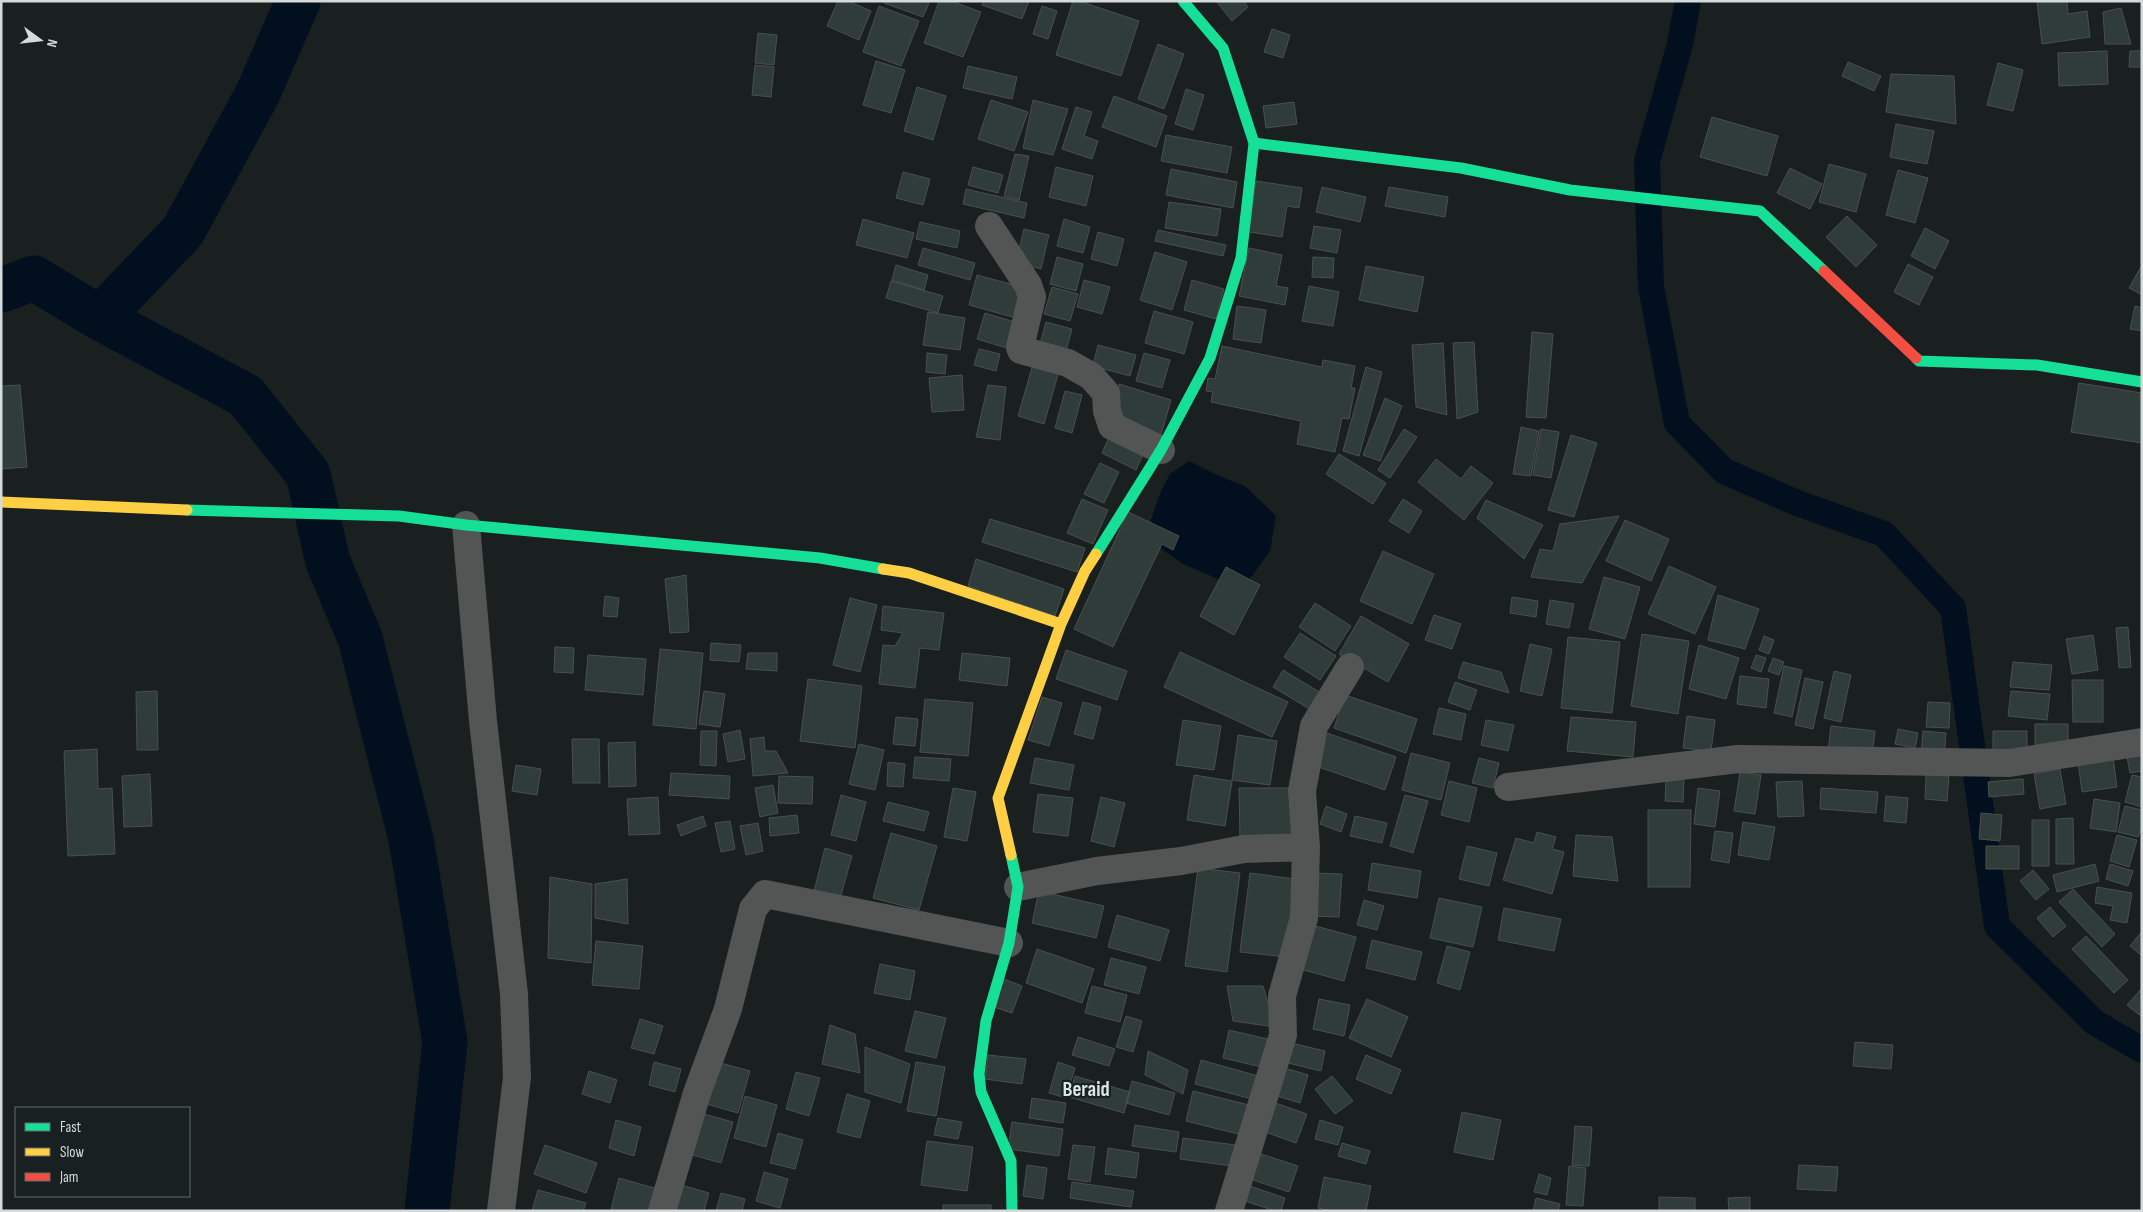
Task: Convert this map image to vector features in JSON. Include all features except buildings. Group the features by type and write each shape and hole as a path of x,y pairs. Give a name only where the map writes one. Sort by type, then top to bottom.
{"street":[{"path":"1012,1211 1011,1161 981,1092 979,1074 986,1021 1010,943 1018,887 998,798 1061,624 1084,572 1161,450 1210,358 1241,258 1254,144 1224,48 1183,1"},
{"path":"1254,144 1461,168 1570,190 1760,211 1919,361 2037,365 2142,382"},
{"path":"989,226 1028,285 1032,297 1020,347 1021,350 1068,363 1091,376 1106,393 1107,411 1112,426 1161,450"},
{"path":"1,502 250,513 399,516 466,526 545,531 820,558 909,573 1061,624"},
{"path":"466,526 483,722 514,994 517,1076 501,1211"},
{"path":"1229,1211 1283,1035 1282,996 1304,918 1306,847 1302,791 1314,726 1350,667"},
{"path":"1508,787 1738,760 2009,763 2142,742"},
{"path":"1018,887 1096,871 1181,861 1244,849 1306,847"},
{"path":"662,1211 697,1093 728,1009 753,909 765,894 1010,943"}],"water":[{"path":"1189,461 1245,486 1276,516 1270,551 1249,580 1223,581 1183,564 1156,545 1151,520 1161,491 1170,474"}],"waterway":[{"path":"100,318 183,231 258,93 298,1"},
{"path":"1688,1 1680,44 1647,161 1651,287 1677,423 1724,471 1797,503 1884,534 1953,608 1997,926 2094,1022 2142,1050"},
{"path":"1,290 34,278 100,318 246,396 308,474 328,562 360,638 411,839 445,1042 427,1211"}],"traffic: fast":[{"path":"1096,554 1161,450 1210,358 1241,258 1254,143 1223,48 1183,1"},
{"path":"1254,143 1461,168 1570,190 1760,211 1824,271"},
{"path":"1916,358 1919,361 2037,365 2142,382"},
{"path":"187,510 399,516 466,525 820,558 883,569"},
{"path":"1011,855 1018,887 1009,943 986,1021 979,1074 981,1092 1011,1161 1012,1211"}],"traffic: slow":[{"path":"1,502 187,510"},
{"path":"1011,855 998,798 1061,624 1085,571 1096,554"},
{"path":"883,569 909,573 1061,624"}],"traffic: jam":[{"path":"1824,271 1916,358"}],"district":[{"name":"Beraid","path":"1086,1089"}]}
